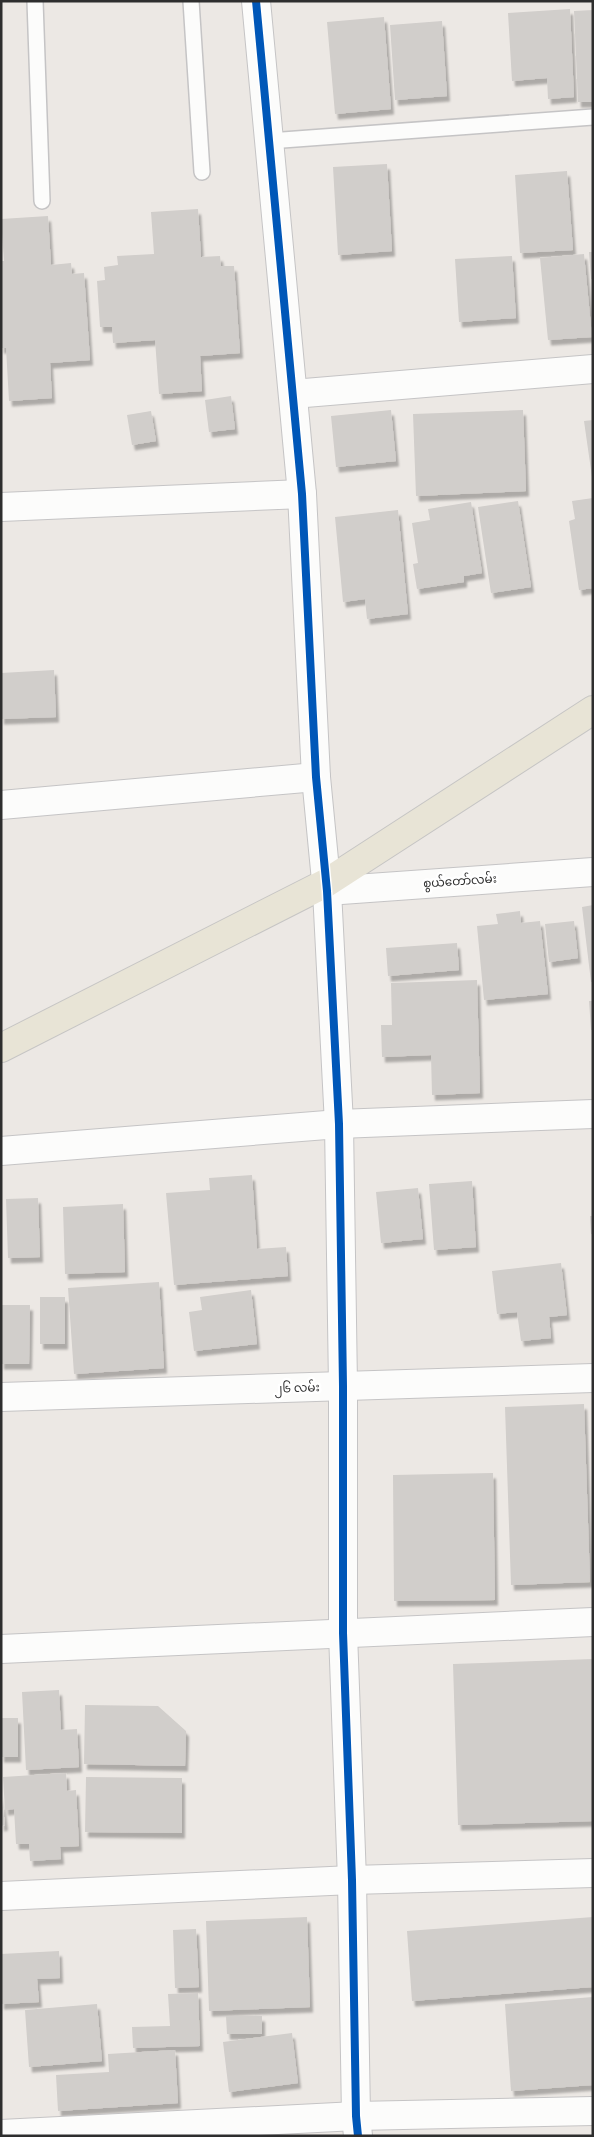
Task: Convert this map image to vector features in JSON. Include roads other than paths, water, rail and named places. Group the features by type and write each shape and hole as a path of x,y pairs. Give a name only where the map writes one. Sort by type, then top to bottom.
{"main road":[{"path":"1,1048 327,887 593,710"}],"street":[{"path":"256,1 302,494 316,777 327,887 339,1124 344,1386 343,1633 352,1880 357,2126"},
{"path":"293,394 593,369"},
{"path":"1,507 302,494"},
{"path":"1,805 316,777"},
{"name":"စွယ်တော်လမ်း","path":"327,887 593,872"},
{"path":"1,1151 339,1124 593,1114"},
{"name":"၂၆ လမ်း","path":"1,1397 593,1378"},
{"path":"1,1649 593,1622"},
{"path":"1,1896 352,1880 593,1873"},
{"path":"1,2134 357,2126 593,2111"}],"lane":[{"path":"35,1 42,201"},
{"path":"192,1 202,172"},
{"path":"269,141 593,117"}]}
